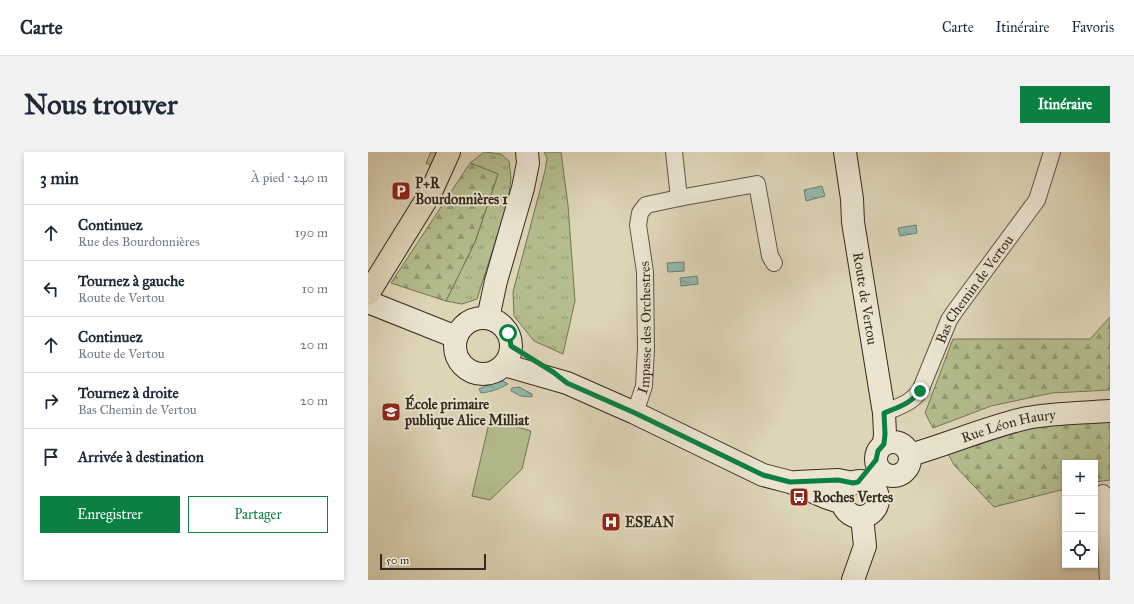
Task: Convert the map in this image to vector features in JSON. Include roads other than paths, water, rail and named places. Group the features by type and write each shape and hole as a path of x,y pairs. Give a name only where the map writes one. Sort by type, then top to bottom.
{"main road":[{"path":"368,294 431,192 449,152"},
{"path":"431,192 464,152"}],"street":[{"path":"514,152 526,174"},
{"path":"488,318 496,280 526,174 528,163 527,152"},
{"path":"674,152 679,198"},
{"name":"Route de Vertou","path":"845,152 852,199 854,228 884,413 885,434 880,452"},
{"name":"Bas Chemin de Vertou","path":"884,413 910,402 920,391 949,320 1037,200 1052,152"},
{"name":"Impasse des Orchestres","path":"635,413 644,386 646,349 645,272 638,225 640,213 646,205 757,184 769,250 774,263"},
{"path":"368,302 456,337"},
{"path":"480,318 488,318 499,322 510,337 507,356 496,371 488,374 480,374 470,371 460,362 455,348 456,337 461,328 470,321 480,318"},
{"path":"507,356 553,372 567,383 635,413 763,475 790,482 843,503"},
{"name":"Rue Léon Haury","path":"910,455 1028,418 1055,414 1110,411"},
{"path":"790,482 838,480 856,482 864,482 870,484 877,493 878,498 875,509 872,513 862,517 852,515 845,508 843,503 844,491 856,482 880,452 889,442 900,443 904,446 910,455 910,460 906,470 900,474 888,475 878,466 880,452"},
{"path":"877,493 895,475"},
{"path":"1103,493 1108,580"},
{"path":"853,580 865,546 862,517"}],"water":[{"path":"822,186 825,196 806,201 804,190"},
{"path":"916,225 917,233 900,236 898,228"},
{"path":"684,262 684,271 668,272 667,263"},
{"path":"697,276 698,284 681,286 680,278"},
{"path":"503,381 508,384 495,390 481,393 479,389 490,384"},
{"path":"519,387 532,394 532,397 521,396 511,391 512,388"}],"place":[{"name":"P+R Bourdonnières 1","path":"401,191"},
{"name":"École primaire publique Alice Milliat","path":"391,412"},
{"name":"Roches Vertes","path":"799,497"},
{"name":"ESEAN","path":"611,522"}]}
